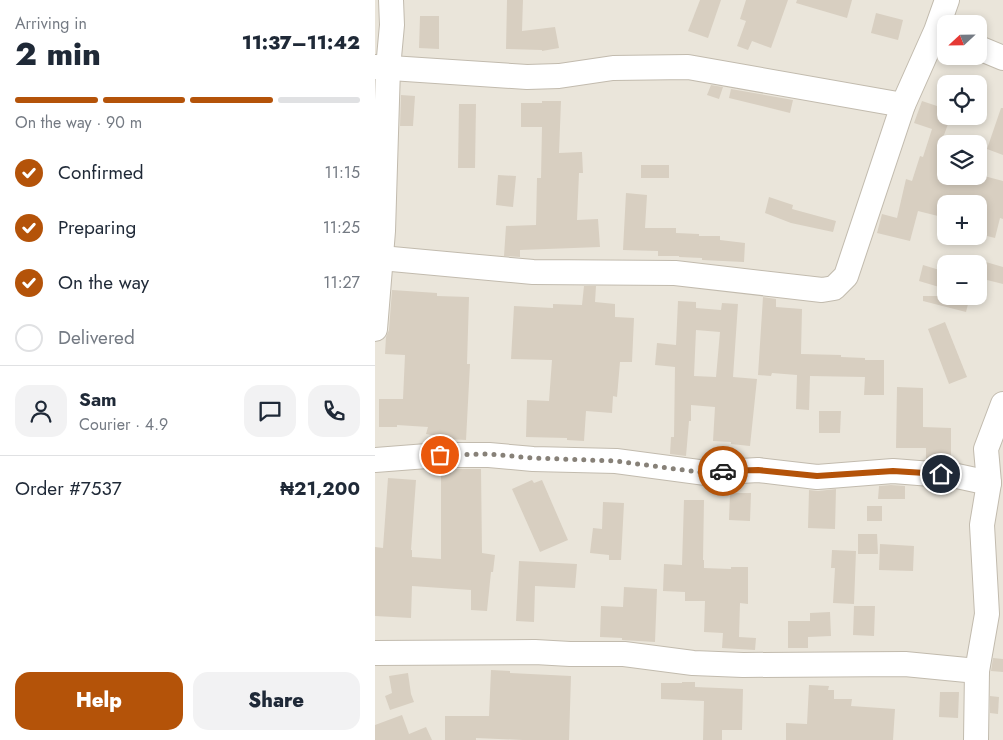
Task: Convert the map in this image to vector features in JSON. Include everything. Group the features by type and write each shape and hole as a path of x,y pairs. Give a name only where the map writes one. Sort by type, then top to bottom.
{"street":[{"path":"375,329 383,231 381,68 392,25 391,0"},
{"path":"944,15 947,0"},
{"path":"381,258 533,272 675,273 822,290 834,288 846,276 903,105 937,41"},
{"path":"987,51 1003,58"},
{"path":"381,68 527,77 559,76 613,68 689,67 903,105"},
{"path":"976,740 977,671 987,614 981,525 989,483 986,449 1003,404"},
{"path":"375,449 375,460 440,455 489,454 533,458 616,461 706,473 758,470 817,476 893,471 957,476 989,483"},
{"path":"375,653 535,652 624,654 693,663 743,665 905,664 977,671"}],"shaded area":[{"path":"375,0 1003,0 1003,740 375,740"}],"building":[{"path":"507,0 523,0 522,31 555,27 559,48 542,51 506,49"},
{"path":"700,0 721,0 708,38 688,31"},
{"path":"746,0 788,0 771,48 752,41 748,50 737,46 746,21 740,19"},
{"path":"797,0 852,0 847,18 796,3"},
{"path":"876,13 903,20 898,40 871,33"},
{"path":"420,16 439,16 439,49 419,48"},
{"path":"711,85 723,87 719,99 707,95"},
{"path":"731,89 793,100 790,113 729,98"},
{"path":"401,95 415,96 413,126 400,126"},
{"path":"542,101 561,101 559,153 582,152 583,173 579,173 577,220 598,219 600,247 520,250 520,257 504,256 506,226 536,225 537,178 541,178 542,127 521,127 521,103 542,103"},
{"path":"922,101 937,106 937,125 948,125 944,135 937,135 937,185 987,185 987,177 1003,181 1003,219 1000,218 995,238 987,236 987,195 937,195 937,216 918,211 910,241 877,233 882,214 897,218 906,179 912,181 920,156 923,157 932,129 914,123"},
{"path":"459,104 476,104 475,168 458,168"},
{"path":"1001,108 1003,108 1003,155 987,149"},
{"path":"641,165 669,165 669,178 641,178"},
{"path":"498,175 516,176 513,207 496,205"},
{"path":"626,193 647,195 645,228 676,228 676,233 720,236 720,240 745,243 744,262 658,256 658,251 623,250"},
{"path":"769,197 793,205 792,209 836,221 833,232 791,223 765,213"},
{"path":"987,262 1003,267 1003,284 987,280"},
{"path":"923,265 937,269 937,286 919,281"},
{"path":"584,286 596,286 595,302 615,304 615,317 634,318 632,362 620,362 617,397 613,396 612,413 586,411 584,441 567,440 567,438 526,437 527,400 549,401 552,360 511,359 514,306 553,308 553,304 582,305"},
{"path":"392,290 437,293 437,296 469,297 467,364 470,364 466,440 448,439 426,434 428,427 397,425 397,427 379,427 379,399 403,399 405,355 385,354"},
{"path":"923,296 937,296 937,305 923,301"},
{"path":"763,297 776,299 776,307 802,309 801,354 841,355 841,357 865,358 865,360 884,360 884,395 864,395 865,377 810,376 809,410 796,409 797,375 772,373 771,376 758,375"},
{"path":"678,301 696,302 696,308 721,310 722,303 738,304 733,377 757,379 750,446 713,441 715,407 691,405 691,421 689,421 686,456 670,454 671,437 674,437 675,367 655,365 657,343 676,345","holes":["696,330 720,332 716,377 694,376"]},
{"path":"939,305 968,305 966,312"},
{"path":"945,322 967,377 949,384 928,329"},
{"path":"897,387 923,388 923,427 951,428 951,462 926,460 926,448 896,448"},
{"path":"819,411 841,411 840,433 819,433"},
{"path":"441,469 481,469 482,553 495,555 493,572 491,572 487,611 471,610 471,590 412,586 411,618 375,616 375,547 383,548 388,478 416,480 412,557 441,559"},
{"path":"532,480 534,483 542,480 568,540 540,552 512,489"},
{"path":"879,486 905,486 905,499 878,499"},
{"path":"836,489 835,529 808,528 809,490"},
{"path":"730,493 751,493 750,521 729,520"},
{"path":"684,500 704,500 704,568 731,569 731,567 748,567 748,604 740,603 739,637 756,638 755,650 722,648 723,633 704,632 705,601 685,601 685,592 663,591 664,564 682,565"},
{"path":"603,502 624,503 621,560 609,560 609,555 590,553 593,528 602,529"},
{"path":"867,506 882,506 882,521 867,521"},
{"path":"858,534 877,534 878,554 858,554"},
{"path":"880,544 914,546 913,571 879,570"},
{"path":"832,550 856,551 854,604 833,603 835,568 831,568"},
{"path":"519,561 577,564 575,588 535,586 534,622 516,621"},
{"path":"624,587 657,589 655,642 600,637 601,606 623,607"},
{"path":"854,606 875,606 874,636 853,635"},
{"path":"830,612 831,636 808,637 808,648 788,648 788,621 810,621 810,613"},
{"path":"993,658 1003,659 1003,672 991,671"},
{"path":"491,670 510,671 510,673 571,676 569,740 476,738 476,740 445,740 445,716 489,716"},
{"path":"408,673 414,702 390,710 385,696 392,693 389,676"},
{"path":"695,682 695,687 743,689 742,730 722,730 722,740 703,740 704,701 661,699 661,683"},
{"path":"809,685 829,686 828,690 834,690 834,699 852,699 851,706 895,709 893,740 786,740 786,723 807,724"},
{"path":"940,692 959,692 958,718 939,717"},
{"path":"990,696 999,697 998,714 990,713"},
{"path":"402,715 409,734 426,727 432,740 375,740 375,725"}],"way so far":[{"path":"440,455 489,454 533,458 616,461 706,473 723,471"}],"route":[{"path":"723,471 758,470 817,476 893,471 941,474"}]}
